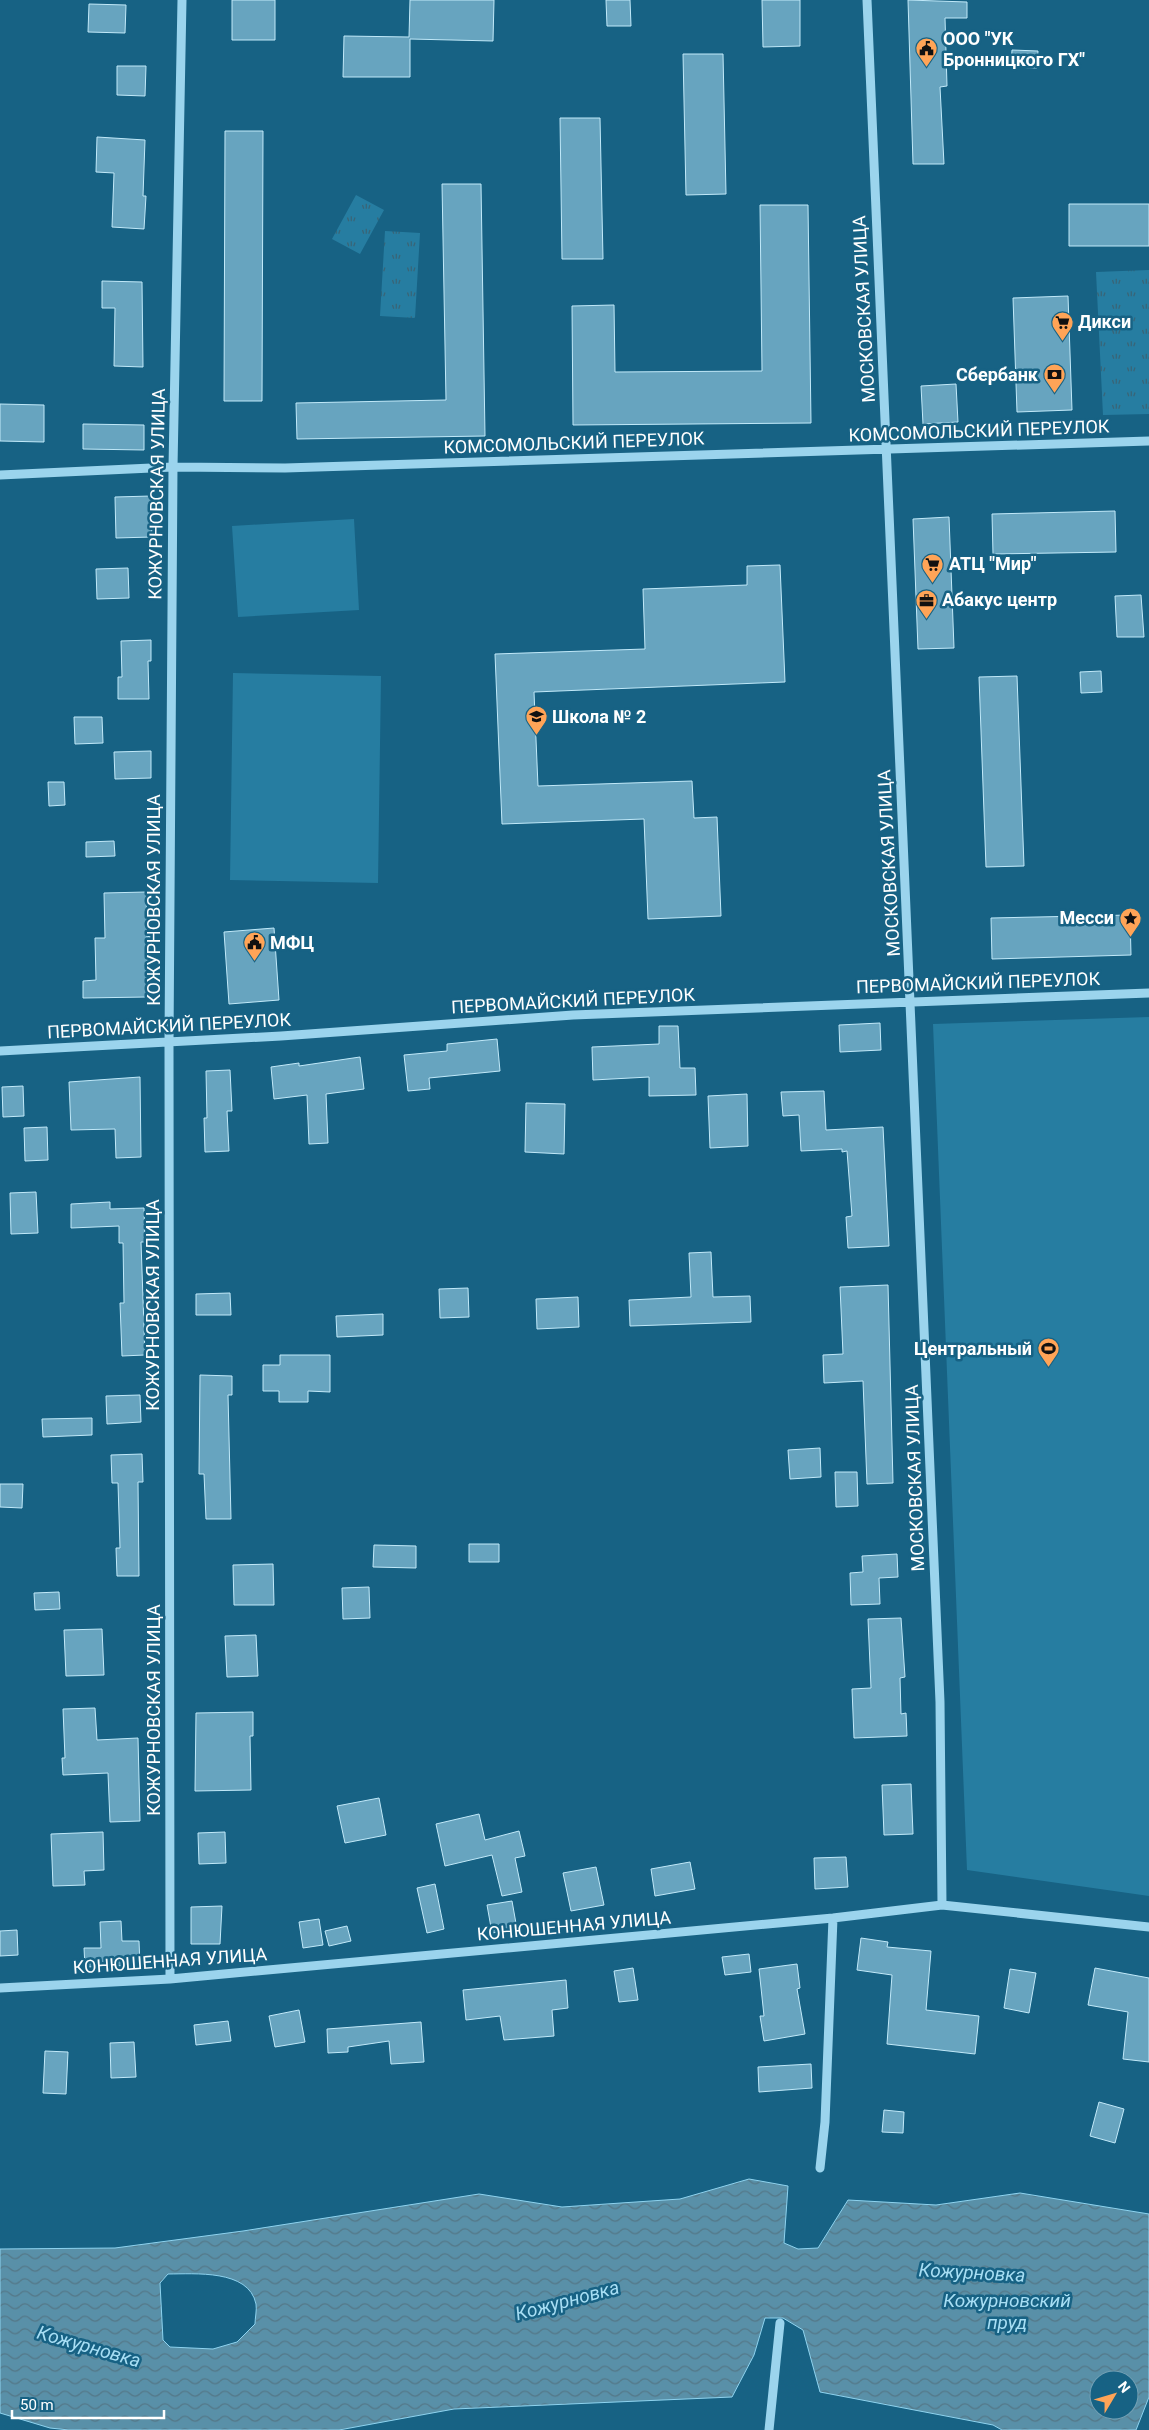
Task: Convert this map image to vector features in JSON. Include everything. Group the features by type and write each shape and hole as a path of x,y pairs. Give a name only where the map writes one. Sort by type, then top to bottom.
{"street":[{"name":"КОЖУРНОВСКАЯ УЛИЦА","path":"170,1979 169,1042 173,466 182,0"},
{"name":"МОСКОВСКАЯ УЛИЦА","path":"867,0 940,1702 942,1905"},
{"name":"КОМСОМОЛЬСКИЙ ПЕРЕУЛОК","path":"0,475 173,466 285,468 887,451 1149,441"},
{"name":"ПЕРВОМАЙСКИЙ ПЕРЕУЛОК","path":"0,1051 301,1035 573,1016 759,1007 1149,993"},
{"name":"КОНЮШЕННАЯ УЛИЦА","path":"0,1988 170,1979 833,1918 942,1905 1149,1927"},
{"path":"820,2168 825,2122 833,1918"},
{"path":"768,2430 780,2324"}],"green space":[{"path":"356,195 384,210 360,254 332,239"},
{"path":"385,231 420,233 415,318 380,316"},
{"path":"1149,270 1149,414 1103,415 1096,272"},
{"path":"354,519 359,610 238,617 232,526"},
{"path":"233,673 381,676 378,883 230,880"},
{"name":"Центральный","path":"1149,1017 1149,1896 967,1870 933,1024"}],"water":[{"name":"Кожурновский пруд","path":"749,2179 788,2186 784,2243 798,2249 818,2248 848,2200 936,2205 1020,2193 1149,2214 1149,2397 1136,2430 1002,2430 993,2425 820,2392 803,2330 783,2318 765,2318 754,2355 732,2397 454,2409 339,2430 69,2430 50,2428 0,2413 0,2249 115,2248 243,2231 479,2194 562,2207 680,2199","holes":["168,2274 205,2274 232,2279 243,2285 251,2293 256,2304 255,2324 237,2342 213,2349 170,2347 163,2340 160,2283"]}],"building":[{"path":"232,0 275,0 275,40 232,40"},
{"path":"410,0 494,0 493,41 410,39 410,77 343,77 344,36 409,37"},
{"path":"606,0 630,0 631,26 607,26"},
{"path":"762,0 800,0 800,46 763,47"},
{"path":"908,0 967,2 967,18 945,18 947,86 940,87 944,164 913,164"},
{"path":"89,4 126,5 125,33 88,32"},
{"path":"1012,50 1038,51 1037,68 1011,67"},
{"path":"683,54 723,54 726,194 686,195"},
{"path":"117,66 146,66 145,96 117,95"},
{"path":"560,118 600,118 603,259 562,259"},
{"path":"225,131 263,131 262,401 224,401"},
{"path":"97,137 145,140 143,196 146,196 144,229 112,227 114,173 96,172"},
{"path":"442,184 481,184 485,436 297,439 296,403 446,400"},
{"path":"1069,204 1149,204 1149,246 1069,246"},
{"path":"760,205 808,205 811,423 573,425 572,306 614,305 615,372 762,371"},
{"path":"102,281 142,282 143,367 114,366 115,308 102,308"},
{"path":"1068,296 1072,410 1017,412 1013,298"},
{"path":"956,384 958,422 923,424 921,386"},
{"path":"0,404 44,405 44,442 0,441"},
{"path":"83,424 144,425 144,450 83,449"},
{"path":"151,496 152,537 116,538 115,497"},
{"path":"1115,511 1116,552 993,554 992,514"},
{"name":"АТЦ \"Мир\"","path":"949,517 954,648 918,649 913,519"},
{"path":"780,565 785,682 534,692 538,786 692,781 694,818 717,817 721,916 648,919 644,819 502,824 495,654 645,649 643,589 747,585 747,566"},
{"path":"128,568 129,598 97,599 96,569"},
{"path":"1141,595 1144,637 1117,637 1115,596"},
{"path":"151,640 151,661 148,661 149,699 118,699 118,677 122,677 121,641"},
{"path":"1101,671 1102,692 1081,693 1080,672"},
{"path":"1017,676 1024,866 986,867 979,677"},
{"path":"74,717 102,717 103,743 75,744"},
{"path":"151,751 151,778 115,779 114,752"},
{"path":"48,782 64,782 65,805 49,806"},
{"path":"114,841 115,856 86,857 86,842"},
{"path":"146,892 147,937 150,936 151,961 146,961 147,997 83,998 83,981 96,980 95,938 105,938 104,893"},
{"path":"1130,915 1131,955 992,959 991,918"},
{"name":"МФЦ","path":"274,928 279,1000 229,1004 224,932"},
{"path":"880,1023 881,1050 840,1052 839,1025"},
{"path":"659,1026 678,1026 680,1068 695,1068 696,1095 649,1096 649,1077 593,1080 592,1047 659,1044"},
{"path":"497,1039 500,1071 429,1078 430,1089 408,1091 404,1055 447,1051 447,1044"},
{"path":"360,1057 364,1089 326,1094 328,1143 309,1144 307,1095 274,1099 271,1067 299,1063 299,1066"},
{"path":"230,1070 232,1111 227,1111 229,1151 205,1152 204,1118 207,1118 206,1071"},
{"path":"140,1077 141,1157 116,1158 115,1129 71,1130 69,1082"},
{"path":"23,1086 24,1116 3,1117 2,1087"},
{"path":"824,1091 826,1130 883,1127 889,1246 848,1248 846,1217 852,1216 847,1151 842,1152 842,1149 801,1151 799,1115 783,1116 781,1092"},
{"path":"747,1094 748,1146 710,1148 708,1096"},
{"path":"526,1103 565,1104 564,1154 525,1152"},
{"path":"47,1127 48,1160 25,1161 24,1128"},
{"path":"36,1192 38,1233 11,1234 10,1193"},
{"path":"110,1202 110,1209 144,1208 145,1242 141,1242 145,1355 122,1356 120,1303 124,1303 123,1243 119,1243 119,1226 71,1228 71,1204"},
{"path":"711,1252 713,1297 750,1296 751,1322 630,1326 629,1300 691,1297 689,1253"},
{"path":"888,1285 893,1483 867,1484 863,1381 824,1383 823,1355 843,1354 840,1287"},
{"path":"468,1288 469,1317 440,1318 439,1289"},
{"path":"230,1293 231,1315 196,1315 196,1294"},
{"path":"578,1297 579,1327 537,1329 536,1299"},
{"path":"383,1314 383,1335 337,1337 336,1316"},
{"path":"280,1355 330,1355 330,1392 308,1391 308,1402 279,1402 279,1391 263,1391 263,1365 280,1365"},
{"path":"200,1375 232,1376 232,1395 228,1395 231,1519 206,1519 204,1474 199,1474"},
{"path":"140,1395 141,1422 107,1424 106,1396"},
{"path":"92,1418 92,1435 43,1437 42,1419"},
{"path":"820,1448 821,1477 790,1479 788,1450"},
{"path":"142,1454 143,1482 138,1482 139,1576 117,1576 116,1548 120,1548 118,1483 112,1483 111,1455"},
{"path":"835,1472 857,1472 858,1506 836,1507"},
{"path":"0,1484 23,1484 22,1508 0,1507"},
{"path":"469,1544 499,1544 499,1562 469,1562"},
{"path":"374,1545 416,1546 416,1568 373,1567"},
{"path":"897,1554 898,1577 879,1578 880,1604 851,1605 850,1573 863,1572 862,1556"},
{"path":"273,1564 274,1605 234,1605 233,1565"},
{"path":"369,1587 370,1618 343,1619 342,1588"},
{"path":"59,1592 60,1609 35,1610 34,1593"},
{"path":"901,1618 905,1677 900,1678 901,1714 906,1713 907,1736 854,1738 852,1689 871,1688 868,1619"},
{"path":"102,1629 104,1675 66,1676 64,1630"},
{"path":"256,1635 258,1676 227,1677 225,1636"},
{"path":"95,1708 97,1740 138,1738 140,1821 110,1822 108,1773 63,1775 62,1758 65,1758 63,1709"},
{"path":"253,1712 253,1736 250,1736 251,1790 195,1791 196,1713"},
{"path":"911,1784 913,1834 884,1835 882,1785"},
{"path":"379,1798 386,1835 345,1843 337,1806"},
{"path":"479,1814 485,1840 519,1831 525,1856 515,1858 522,1892 502,1896 492,1855 445,1866 436,1824"},
{"path":"103,1832 104,1870 84,1871 85,1885 53,1886 51,1834"},
{"path":"225,1832 226,1863 199,1864 198,1833"},
{"path":"846,1857 848,1887 815,1889 814,1858"},
{"path":"690,1862 695,1889 655,1896 651,1869"},
{"path":"596,1867 604,1905 571,1911 563,1873"},
{"path":"435,1884 444,1929 427,1933 417,1888"},
{"path":"512,1901 517,1929 492,1933 487,1905"},
{"path":"222,1906 220,1944 191,1944 191,1907"},
{"path":"319,1919 323,1945 303,1948 299,1922"},
{"path":"121,1921 122,1941 139,1941 140,1965 85,1967 84,1948 101,1948 100,1922"},
{"path":"347,1926 351,1941 329,1946 325,1931"},
{"path":"17,1930 18,1955 0,1956 0,1931"},
{"path":"861,1938 888,1942 887,1947 931,1951 926,2010 979,2016 975,2054 887,2044 892,1975 857,1970"},
{"path":"749,1954 751,1972 725,1975 722,1957"},
{"path":"797,1964 800,1988 797,1989 805,2034 764,2041 760,2016 764,2016 759,1969"},
{"path":"633,1968 638,2000 619,2002 614,1971"},
{"path":"1095,1968 1149,1978 1149,2062 1123,2059 1128,2012 1088,2005"},
{"path":"1010,1969 1036,1973 1029,2013 1004,2008"},
{"path":"566,1980 568,2008 552,2010 554,2036 504,2040 500,2016 466,2020 463,1990"},
{"path":"299,2010 305,2042 275,2047 269,2016"},
{"path":"228,2021 231,2041 196,2045 194,2025"},
{"path":"421,2022 424,2062 391,2064 389,2041 348,2047 348,2052 328,2053 327,2029"},
{"path":"134,2042 136,2077 111,2078 110,2043"},
{"path":"45,2051 68,2052 66,2094 43,2093"},
{"path":"811,2064 812,2088 759,2092 758,2067"},
{"path":"1099,2102 1124,2109 1115,2143 1090,2136"},
{"path":"884,2110 904,2112 903,2133 882,2132"}],"place":[{"name":"ООО \"УК Бронницкого ГХ\"","path":"927,68"},
{"name":"Дикси","path":"1062,341"},
{"name":"Сбербанк","path":"1054,394"},
{"name":"АТЦ \"Мир\"","path":"933,583"},
{"name":"Абакус центр","path":"926,619"},
{"name":"Школа № 2","path":"536,736"},
{"name":"Месси","path":"1130,937"},
{"name":"МФЦ","path":"254,962"},
{"name":"Центральный","path":"1048,1368"}],"water label":[{"name":"Кожурновка","path":"972,2272"},
{"name":"Кожурновка","path":"567,2300"},
{"name":"Кожурновка","path":"89,2346"}]}
